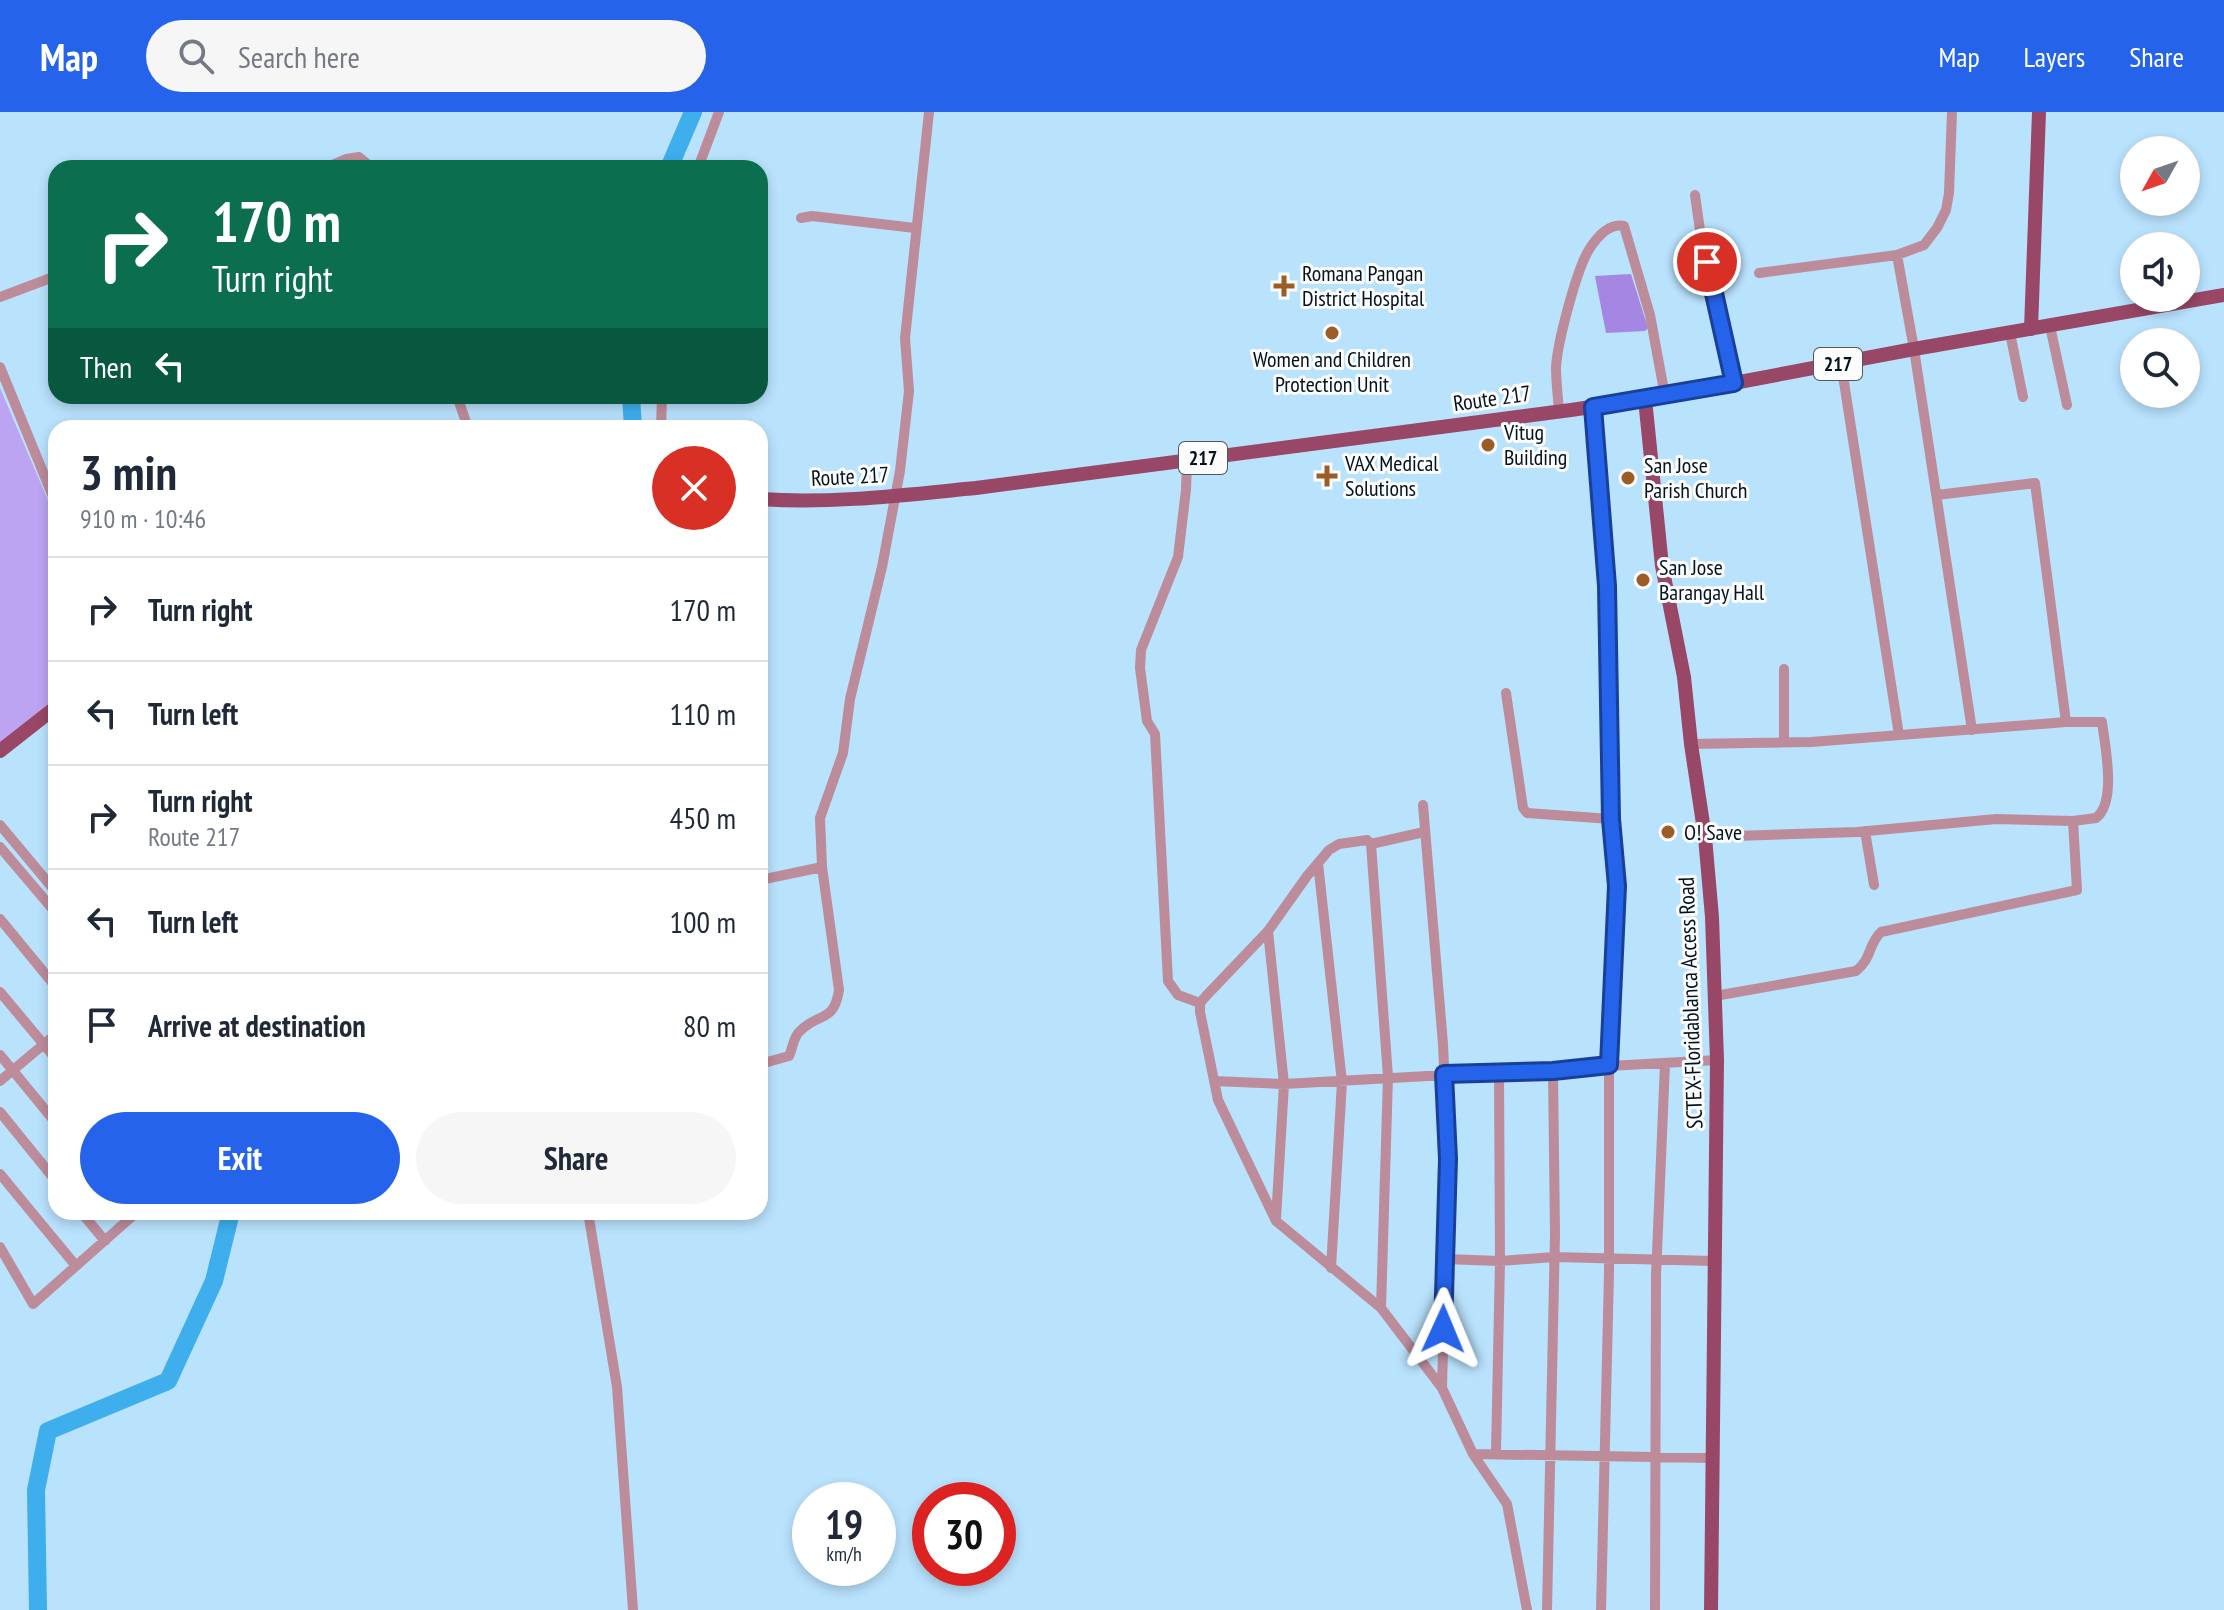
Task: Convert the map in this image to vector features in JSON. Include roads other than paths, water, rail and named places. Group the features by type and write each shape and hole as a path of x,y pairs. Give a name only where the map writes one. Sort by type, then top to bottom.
{"main road":[{"path":"2031,329 2039,112"},
{"name":"Route 217","path":"768,499 801,501 896,496 1593,407 2224,295"},
{"name":"SCTEX-Floridablanca Access Road","path":"1645,399 1662,566 1677,632 1705,837 1712,917 1717,1060 1711,1610"},
{"path":"0,751 48,713"}],"street":[{"path":"701,160 719,112"},
{"path":"768,1062 789,1056 801,1029 837,1007 839,990 822,867 820,818 843,753 850,699 882,567 908,421 905,338 929,112"},
{"path":"1759,273 1897,255 1924,245 1946,210 1952,112"},
{"path":"344,160 359,157 363,160"},
{"path":"1695,195 1702,244 1734,383"},
{"path":"801,218 812,216 915,228"},
{"path":"1559,411 1558,354 1580,270 1589,248 1609,226 1615,224 1624,226 1650,315 1665,396"},
{"path":"1897,255 1972,730"},
{"path":"0,297 48,279"},
{"path":"2050,326 2067,405"},
{"path":"2010,333 2023,397"},
{"path":"1841,363 1899,735"},
{"path":"0,367 48,484"},
{"path":"1593,407 1607,586 1611,819 1617,886 1609,1065 1601,1610"},
{"path":"1187,460 1178,557 1146,635 1140,668 1147,721 1155,734 1168,981 1178,995 1200,1003"},
{"path":"1937,495 2035,483 2066,722"},
{"path":"1784,669 1784,742"},
{"path":"1506,693 1515,768 1523,808 1527,813 1611,819"},
{"path":"1691,744 1784,742 2102,722 2107,772 2106,806 2096,818 2073,821 1996,819 1865,831 1705,837"},
{"path":"1423,805 1443,1044 1448,1159 1442,1388"},
{"path":"1715,996 1856,971 1867,962 1871,945 1881,932 2077,890 2073,821"},
{"path":"1,830 48,883"},
{"path":"1865,831 1874,885"},
{"path":"1371,844 1424,832"},
{"path":"1381,1308 1388,1077 1371,844 1367,840 1339,844 1318,863 1268,931 1200,1003 1218,1100 1276,1221 1381,1308 1442,1388 1473,1454 1507,1504 1527,1610"},
{"path":"0,847 48,904"},
{"path":"1318,863 1342,1082 1331,1268"},
{"path":"768,878 822,867"},
{"path":"0,919 48,977"},
{"path":"1268,931 1284,1084 1276,1221"},
{"path":"0,992 48,1049"},
{"path":"0,1081 48,1041"},
{"path":"0,1055 48,1113"},
{"path":"1215,1081 1284,1084 1342,1082 1717,1060"},
{"path":"1655,1610 1656,1260 1665,1064"},
{"path":"1547,1610 1554,1257 1553,1071"},
{"path":"1496,1452 1500,1261 1499,1072"},
{"path":"0,1112 48,1171"},
{"path":"0,1174 76,1266"},
{"path":"88,1220 105,1241"},
{"path":"0,1247 33,1304 126,1220"},
{"path":"589,1220 617,1387 633,1610"},
{"path":"1444,1259 1500,1261 1554,1257 1714,1261"},
{"path":"1473,1454 1712,1458"}],"waterway":[{"path":"672,160 693,112"},
{"path":"632,404 632,420"},
{"path":"38,1610 36,1490 48,1431 168,1381 214,1281 229,1220"}],"place":[{"name":"Romana Pangan District Hospital","path":"1284,286"},
{"name":"Women and Children Protection Unit","path":"1332,333"},
{"name":"Vitug Building","path":"1488,445"},
{"name":"VAX Medical Solutions","path":"1327,476"},
{"name":"San Jose Parish Church","path":"1628,478"},
{"name":"San Jose Barangay Hall","path":"1643,580"},
{"name":"O! Save","path":"1668,832"}]}
